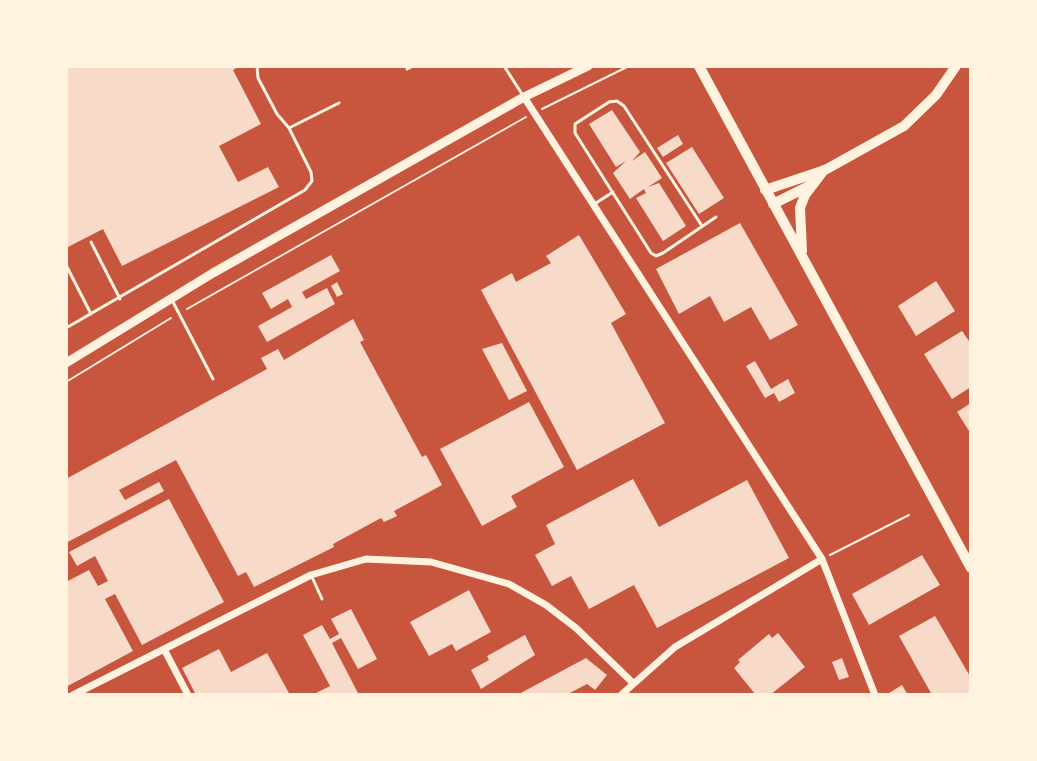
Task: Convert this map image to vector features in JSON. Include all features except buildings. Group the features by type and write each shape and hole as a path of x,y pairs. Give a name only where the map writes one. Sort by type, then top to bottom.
{"main road":[{"path":"66,363 171,298 524,97 588,66"},
{"path":"699,66 971,568"},
{"path":"765,190 825,170 904,126 936,95 956,66"},
{"path":"802,257 800,208 825,170"},
{"path":"773,204 813,184"}],"street":[{"path":"524,97 822,559 875,695"},
{"path":"73,695 311,575 366,559 431,562 509,584 546,605 633,683"},
{"path":"621,695 675,647 822,559"},
{"path":"164,649 188,695"}],"lane":[{"path":"66,328 305,190 312,181 311,172 289,128 277,114 258,78 257,66"},
{"path":"407,69 413,66"},
{"path":"504,66 524,97"},
{"path":"702,226 617,101 609,102 577,121 574,129 656,256 716,217"},
{"path":"289,128 339,103"},
{"path":"593,205 613,192"},
{"path":"91,242 120,299"},
{"path":"66,265 91,314"},
{"path":"171,298 213,379"},
{"path":"311,575 322,599"}],"path":[{"path":"66,382 178,314 533,113 629,66"},
{"path":"822,559 909,515"}]}
